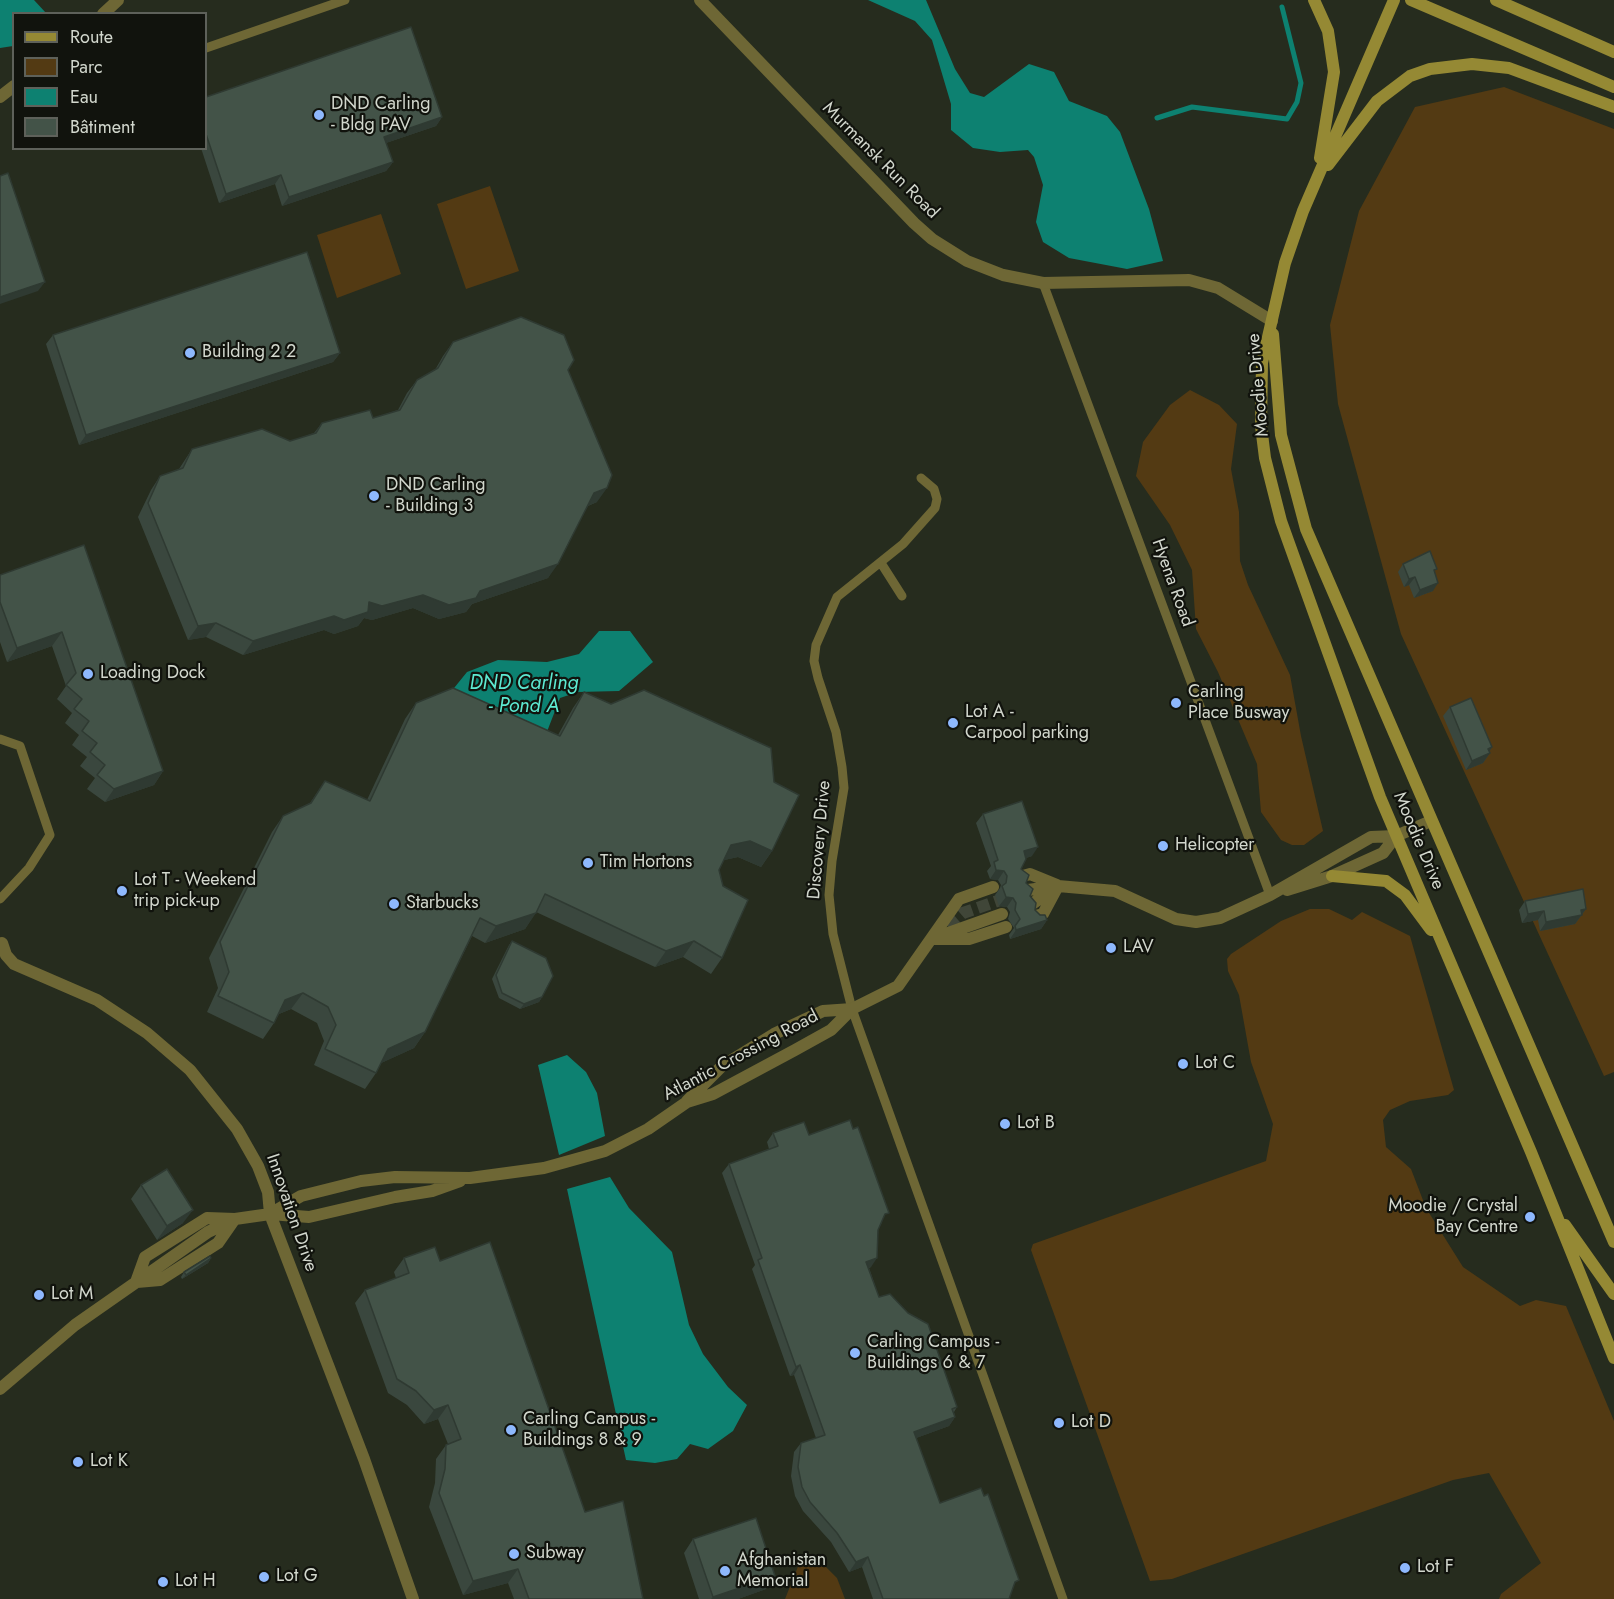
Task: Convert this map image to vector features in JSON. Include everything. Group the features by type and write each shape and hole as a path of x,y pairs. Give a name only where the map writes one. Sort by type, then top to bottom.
{"main road":[{"path":"1314,0 1328,31 1334,72 1315,182"},
{"name":"Moodie Drive","path":"1394,0 1292,240 1262,363 1261,406 1264,447 1273,495 1304,587 1396,836 1554,1209 1614,1358"},
{"path":"1411,0 1614,87"},
{"path":"1496,0 1614,52"},
{"path":"1315,182 1377,101 1410,76 1430,69 1472,64 1509,68 1614,108"},
{"name":"Moodie Drive","path":"1272,321 1281,435 1298,505 1315,551 1614,1242"},
{"path":"1332,876 1386,881 1391,884 1405,895 1444,948"},
{"path":"1554,1209 1614,1294"}],"street":[{"path":"105,12 118,0"},
{"name":"Murmansk Run Road","path":"700,0 914,223 932,239 987,270 1043,283 1189,280 1218,288 1272,321"},
{"path":"0,97 12,88"},
{"path":"1028,890 1058,886 1114,891 1176,919 1196,922 1220,918 1270,895 1371,837 1396,836 1431,821"},
{"path":"1270,895 1332,876 1383,854 1396,836"},
{"path":"1023,876 1029,874 1058,886"},
{"path":"1032,904 1058,886"},
{"path":"1036,916 1043,914 1058,886"},
{"name":"Atlantic Crossing Road","path":"270,1214 301,1196 361,1181 395,1177 470,1178 544,1168 605,1151 648,1129 687,1102 713,1094 831,1030 852,1009 898,987 934,939 959,899 993,887"},
{"path":"934,939 1002,914"},
{"path":"934,939 969,939 1006,927"},
{"name":"Innovation Drive","path":"1,938 6,955 14,964 97,1000 147,1033 190,1070 223,1109 247,1147 268,1192 270,1214 364,1459 413,1599"},
{"path":"687,1102 722,1066 774,1034 824,1011 852,1009"},
{"name":"Atlantic Crossing Road","path":"136,1282 145,1257 207,1218 235,1219 270,1214 309,1217 432,1191 470,1178"},
{"path":"0,1389 75,1325 136,1282 160,1280 218,1243 235,1219"}],"lane":[{"path":"207,48 345,0"},
{"name":"Hyena Road","path":"1043,283 1270,895"},
{"name":"Discovery Drive","path":"921,478 934,489 937,499 935,508 903,544 837,597 820,630 814,661 841,751 844,788 829,895 837,956 852,1009 1063,1599"},
{"path":"881,563 902,596"},
{"path":"0,739 20,746 50,835 29,868 0,899"}],"green space":[{"path":"1504,87 1614,129 1614,1072 1604,1076 1401,634 1338,404 1330,325 1359,211 1415,107"},
{"path":"490,186 519,271 466,289 437,204"},
{"path":"381,214 401,274 337,298 317,235"},
{"path":"1190,390 1219,405 1237,424 1231,469 1239,512 1240,561 1248,585 1290,675 1301,736 1323,831 1304,845 1292,845 1281,840 1261,812 1257,764 1218,672 1196,629 1192,570 1170,525 1136,476 1143,442 1170,405"},
{"path":"1310,909 1329,909 1352,920 1362,912 1410,936 1454,1090 1448,1095 1410,1101 1390,1110 1383,1120 1386,1147 1411,1169 1426,1208 1463,1267 1520,1306 1536,1300 1566,1306 1614,1421 1614,1599 1499,1599 1501,1594 1541,1563 1489,1473 1453,1480 1172,1579 1150,1581 1031,1250 1033,1244 1266,1161 1273,1124 1251,1062 1239,995 1228,971 1227,959 1281,921"},
{"path":"803,1554 823,1564 837,1578 845,1599 785,1599"}],"water":[{"path":"0,0 34,0 45,12 12,12 12,46 0,48"},
{"path":"868,0 926,0 955,69 970,93 984,97 1029,64 1054,72 1069,101 1107,116 1120,132 1149,209 1163,261 1127,269 1069,258 1043,242 1036,222 1043,185 1034,157 1028,150 1000,152 973,148 951,130 951,104 932,40 915,21"},
{"name":"DND Carling - Pond A","path":"599,631 630,631 653,662 619,691 578,692 560,698 543,742 446,698 467,672 498,660 547,662 579,654"},
{"path":"567,1055 586,1072 597,1093 605,1136 559,1155 538,1065"},
{"path":"610,1177 629,1208 672,1252 689,1325 703,1354 728,1387 747,1405 733,1431 708,1449 690,1444 677,1459 655,1463 626,1460 567,1189"}],"building":[{"name":"DND Carling - Bldg PAV","path":"411,27 442,117 384,137 393,162 289,197 281,175 226,194 207,137 207,97"},
{"path":"8,173 45,282 0,297 0,176"},
{"name":"Building 2 2","path":"307,252 340,353 86,435 53,335"},
{"name":"DND Carling - Building 3","path":"521,317 564,335 574,360 568,370 612,475 607,488 594,493 558,564 480,591 476,598 449,605 423,595 382,606 369,602 368,612 344,620 334,616 253,641 216,623 198,626 148,503 160,476 183,468 192,449 262,429 290,441 316,433 322,423 370,410 373,418 400,410 417,380 438,368 453,342"},
{"name":"Loading Dock","path":"84,545 163,771 114,789 97,775 105,765 90,752 97,743 82,731 89,721 74,709 82,699 66,685 76,673 62,632 17,648 0,602 0,575"},
{"path":"1430,551 1437,569 1434,570 1438,583 1420,590 1415,577 1409,579 1403,564"},
{"path":"453,688 560,736 584,692 611,704 644,690 771,748 774,782 799,795 772,851 750,841 731,845 719,870 723,886 748,900 722,958 694,941 666,951 545,894 536,913 496,926 480,918 425,1032 388,1049 376,1073 325,1049 336,1025 328,1007 303,993 285,1000 274,1023 218,996 229,972 220,942 283,816 311,803 325,781 370,801 416,703"},
{"path":"1471,698 1492,747 1488,749 1490,753 1472,761 1450,707"},
{"path":"1022,801 1038,847 1024,851 1026,859 1021,869 1029,875 1026,883 1033,889 1030,896 1036,903 1035,910 1040,915 1045,915 1047,920 1016,930 1015,926 1020,919 1015,910 1016,903 1013,898 1006,897 1002,886 1006,883 1007,876 1004,871 996,870 994,862 998,860 983,814"},
{"path":"1583,889 1586,909 1581,910 1582,915 1546,922 1544,911 1528,914 1525,901"},
{"path":"512,941 546,958 553,976 542,997 524,1004 502,993 496,975"},
{"name":"Carling Campus - Buildings 6 & 7","path":"850,1120 853,1129 858,1127 889,1213 885,1214 878,1230 877,1258 866,1262 879,1297 890,1294 908,1313 928,1324 957,1407 952,1409 955,1417 914,1432 940,1503 981,1488 984,1496 988,1494 1019,1580 1015,1582 1009,1599 883,1599 868,1557 856,1562 837,1533 810,1502 802,1487 798,1467 801,1443 825,1435 800,1365 796,1367 758,1260 762,1258 729,1164 778,1146 773,1133 804,1122 809,1135"},
{"path":"167,1169 193,1210 167,1226 141,1185"},
{"name":"Carling Campus - Buildings 8 & 9","path":"490,1242 585,1512 623,1501 643,1599 529,1599 518,1569 473,1581 439,1493 445,1469 446,1445 461,1439 448,1405 434,1410 416,1391 397,1379 365,1290 409,1273 404,1258 435,1247 440,1261"},
{"path":"210,1256 211,1258 186,1275 184,1272"},
{"name":"Afghanistan Memorial","path":"756,1518 775,1576 713,1597 693,1539"}],"waterway":[{"path":"1157,118 1192,107 1287,119 1297,102 1301,83 1282,7"}],"tunnel":[{"path":"934,938 963,913 1012,896"}],"place":[{"name":"DND Carling - Bldg PAV","path":"319,115"},
{"name":"Building 2 2","path":"190,353"},
{"name":"DND Carling - Building 3","path":"374,496"},
{"name":"Loading Dock","path":"88,674"},
{"name":"Carling Place Busway","path":"1176,703"},
{"name":"Lot A - Carpool parking","path":"953,723"},
{"name":"Helicopter","path":"1163,846"},
{"name":"Tim Hortons","path":"588,863"},
{"name":"Lot T - Weekend trip pick-up","path":"122,891"},
{"name":"Starbucks","path":"394,904"},
{"name":"LAV","path":"1111,948"},
{"name":"Lot C","path":"1183,1064"},
{"name":"Lot B","path":"1005,1124"},
{"name":"Moodie / Crystal Bay Centre","path":"1530,1217"},
{"name":"Lot M","path":"39,1295"},
{"name":"Carling Campus - Buildings 6 & 7","path":"855,1353"},
{"name":"Lot D","path":"1059,1423"},
{"name":"Carling Campus - Buildings 8 & 9","path":"511,1430"},
{"name":"Lot K","path":"78,1462"},
{"name":"Subway","path":"514,1554"},
{"name":"Lot F","path":"1405,1568"},
{"name":"Afghanistan Memorial","path":"725,1571"},
{"name":"Lot G","path":"264,1577"},
{"name":"Lot H","path":"163,1582"}]}
